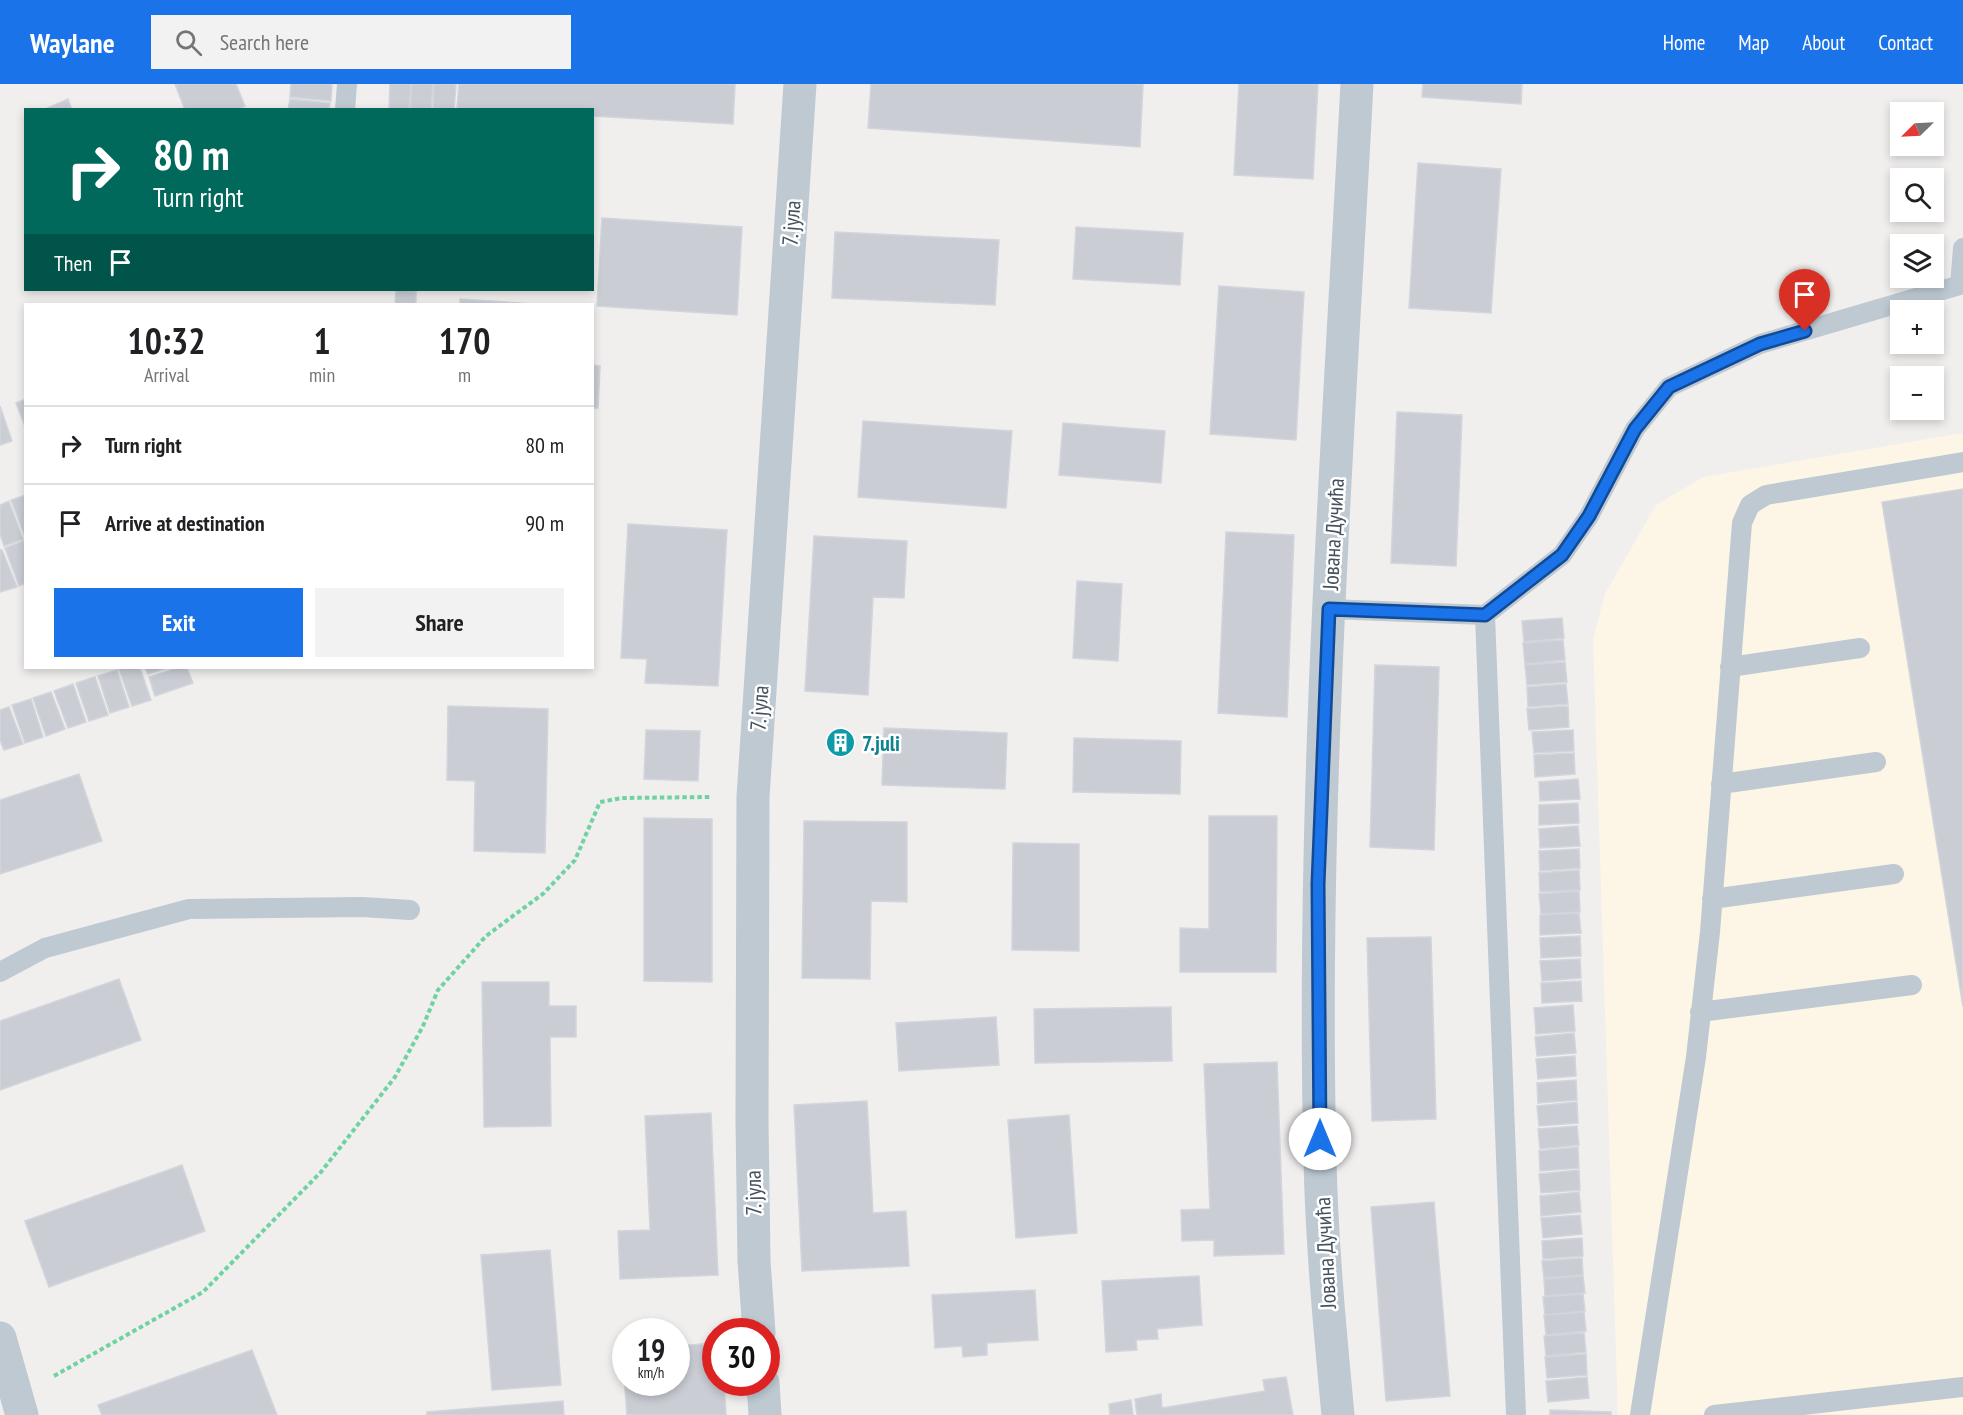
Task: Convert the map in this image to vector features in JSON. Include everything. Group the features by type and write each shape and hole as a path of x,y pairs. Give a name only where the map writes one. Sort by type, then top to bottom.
{"street":[{"name":"7. јула","path":"758,1318 754,1261 752,1120 753,797 800,84"},
{"name":"Јована Дучића","path":"1338,1415 1328,1314 1320,1151 1318,884 1329,609 1357,84"},
{"path":"0,1338 20,1409"},
{"path":"764,1396 765,1415"}],"lane":[{"path":"345,108 347,84"},
{"path":"1329,609 1485,615 1562,555 1589,516 1635,429 1669,387 1760,344 1960,285 1963,248"},
{"path":"1640,1415 1696,1057 1712,898 1742,523 1750,505 1766,495 1963,462"},
{"path":"1485,615 1516,1415"},
{"path":"1730,667 1860,648"},
{"path":"1721,784 1876,762"},
{"path":"1712,898 1894,874"},
{"path":"0,972 45,948 189,909 362,907 410,910"},
{"path":"1700,1012 1912,985"},
{"path":"1714,1415 1963,1387"}],"path":[{"path":"20,1409 21,1394 203,1292 313,1180 395,1077 423,1026 438,990 486,936 544,893 575,860 600,802 622,798 753,797"}],"shaded area":[{"path":"1963,433 1963,1414 1618,1415 1593,639 1605,594 1656,505 1703,477"}],"building":[{"path":"175,84 236,84 245,106 240,108 184,108"},
{"path":"291,84 332,84 331,101 290,97"},
{"path":"390,84 411,84 409,108 389,108"},
{"path":"412,84 433,84 431,108 410,108"},
{"path":"434,84 456,84 454,108 433,108"},
{"path":"459,84 735,84 733,124 594,116 594,108 457,108"},
{"path":"871,84 1143,84 1140,147 868,128"},
{"path":"1239,84 1318,84 1313,179 1234,175"},
{"path":"1423,84 1522,84 1521,104 1422,97"},
{"path":"68,99 71,108 48,108"},
{"path":"290,99 330,103 329,108 288,108"},
{"path":"1418,163 1501,169 1491,313 1409,308"},
{"path":"602,218 742,227 737,315 597,306"},
{"path":"1076,227 1183,233 1180,285 1073,279"},
{"path":"835,232 999,240 995,305 832,298"},
{"path":"1219,286 1304,292 1296,440 1210,434"},
{"path":"396,291 416,291 416,303 395,303"},
{"path":"460,299 520,303 460,303"},
{"path":"594,365 600,366 598,408 594,408"},
{"path":"24,400 24,424 16,403"},
{"path":"0,406 12,441 0,445"},
{"path":"1397,412 1462,415 1456,566 1391,563"},
{"path":"863,421 1012,431 1006,508 858,497"},
{"path":"1063,423 1165,431 1161,483 1059,475"},
{"path":"1963,489 1963,1007 1882,502"},
{"path":"24,496 24,534 11,500"},
{"path":"9,501 23,539 4,546 0,534 0,505"},
{"path":"628,524 727,530 718,686 645,683 647,659 621,658"},
{"path":"1226,532 1294,535 1287,717 1218,713"},
{"path":"814,536 907,541 904,598 873,597 868,695 805,691"},
{"path":"23,541 24,584 19,586 5,548"},
{"path":"0,550 2,550 17,587 0,592"},
{"path":"1077,581 1122,584 1118,661 1073,658"},
{"path":"1562,618 1564,638 1524,642 1522,621"},
{"path":"1563,640 1565,660 1525,664 1523,643"},
{"path":"1565,662 1567,682 1527,685 1525,665"},
{"path":"1375,665 1439,667 1434,850 1370,847"},
{"path":"119,669 140,669 151,700 132,706"},
{"path":"146,669 164,669 148,674"},
{"path":"174,669 187,669 193,683 155,696 149,677"},
{"path":"117,670 129,707 110,713 98,676"},
{"path":"95,677 108,715 89,721 76,683"},
{"path":"73,684 86,722 68,728 54,691"},
{"path":"1566,684 1568,704 1528,707 1527,687"},
{"path":"51,692 65,729 46,736 33,698"},
{"path":"31,699 43,737 25,743 12,705"},
{"path":"448,706 548,709 545,853 474,851 475,781 447,780"},
{"path":"1568,706 1569,727 1529,730 1527,709"},
{"path":"9,707 23,744 4,750 0,740 0,710"},
{"path":"884,728 1007,733 1005,789 882,785"},
{"path":"646,730 700,731 698,781 644,779"},
{"path":"1573,730 1574,751 1534,753 1532,732"},
{"name":"7.juli","path":"834,732 849,732 849,753 834,753"},
{"path":"1074,738 1181,741 1180,794 1073,792"},
{"path":"1574,753 1575,774 1535,777 1534,755"},
{"path":"79,774 102,841 0,874 0,800"},
{"path":"1578,779 1580,799 1540,801 1539,782"},
{"path":"1578,803 1579,823 1539,825 1539,805"},
{"path":"1209,816 1277,816 1276,972 1180,972 1180,928 1209,929"},
{"path":"644,818 712,819 712,982 644,981"},
{"path":"804,821 907,822 907,902 871,901 870,979 802,978"},
{"path":"1578,826 1580,846 1540,848 1539,829"},
{"path":"1013,843 1079,844 1079,951 1012,950"},
{"path":"1579,849 1580,868 1540,871 1539,851"},
{"path":"1579,870 1580,890 1540,892 1539,873"},
{"path":"1579,891 1580,912 1541,914 1539,894"},
{"path":"1579,913 1581,933 1540,935 1540,915"},
{"path":"1580,936 1581,956 1541,958 1540,938"},
{"path":"1431,937 1436,1119 1372,1121 1367,938"},
{"path":"1580,959 1581,978 1542,981 1540,961"},
{"path":"119,979 141,1040 0,1090 0,1021"},
{"path":"1581,981 1582,1001 1542,1003 1541,983"},
{"path":"482,982 549,982 549,1006 576,1006 576,1037 550,1037 551,1126 484,1127"},
{"path":"1573,1005 1575,1031 1536,1034 1534,1008"},
{"path":"1171,1007 1172,1061 1035,1063 1034,1009"},
{"path":"996,1017 999,1065 899,1071 896,1023"},
{"path":"1574,1033 1576,1053 1537,1056 1535,1037"},
{"path":"1575,1056 1576,1076 1538,1079 1536,1059"},
{"path":"1277,1062 1284,1254 1214,1256 1214,1240 1182,1241 1181,1210 1210,1209 1204,1064"},
{"path":"1576,1080 1577,1100 1538,1103 1537,1083"},
{"path":"867,1101 873,1213 906,1211 909,1266 802,1271 794,1105"},
{"path":"1577,1102 1578,1123 1539,1126 1537,1106"},
{"path":"711,1113 718,1275 620,1279 618,1231 650,1230 645,1116"},
{"path":"1069,1115 1077,1233 1016,1238 1008,1120"},
{"path":"1577,1126 1579,1145 1540,1149 1538,1129"},
{"path":"1578,1147 1579,1168 1540,1171 1539,1151"},
{"path":"182,1165 205,1231 49,1287 25,1221"},
{"path":"1579,1170 1580,1190 1541,1193 1539,1174"},
{"path":"1579,1192 1581,1212 1541,1216 1540,1196"},
{"path":"1434,1202 1450,1396 1386,1401 1371,1207"},
{"path":"1580,1215 1582,1234 1543,1238 1541,1218"},
{"path":"1582,1238 1583,1256 1543,1259 1542,1241"},
{"path":"550,1250 561,1385 492,1390 481,1255"},
{"path":"1582,1258 1583,1275 1544,1278 1542,1261"},
{"path":"1199,1276 1202,1325 1157,1329 1158,1339 1136,1340 1137,1350 1106,1352 1102,1281"},
{"path":"1583,1276 1585,1293 1545,1296 1544,1279"},
{"path":"1035,1290 1038,1340 987,1343 987,1355 963,1357 962,1346 935,1348 932,1295"},
{"path":"1583,1294 1585,1311 1545,1315 1543,1297"},
{"path":"1584,1312 1586,1331 1546,1335 1544,1315"},
{"path":"1584,1333 1586,1352 1546,1356 1544,1336"},
{"path":"702,1344 702,1396 725,1396 726,1415 627,1415 626,1396 690,1396 690,1345"},
{"path":"252,1350 277,1415 102,1415 98,1405"},
{"path":"1586,1354 1587,1375 1547,1378 1545,1357"},
{"path":"1286,1377 1293,1415 1137,1415 1135,1399 1161,1394 1162,1408 1265,1391 1263,1380"},
{"path":"1587,1377 1589,1398 1548,1402 1546,1381"},
{"path":"1131,1400 1133,1415 1110,1415 1109,1404"},
{"path":"563,1401 564,1415 427,1415 427,1412"},
{"path":"1550,1410 1611,1412 1611,1415 1550,1415"}],"place":[{"name":"7.juli","path":"841,743"}],"route":[{"path":"1320,1139 1318,884 1329,609 1485,615 1562,555 1589,516 1635,429 1669,387 1760,344 1805,331"}]}
